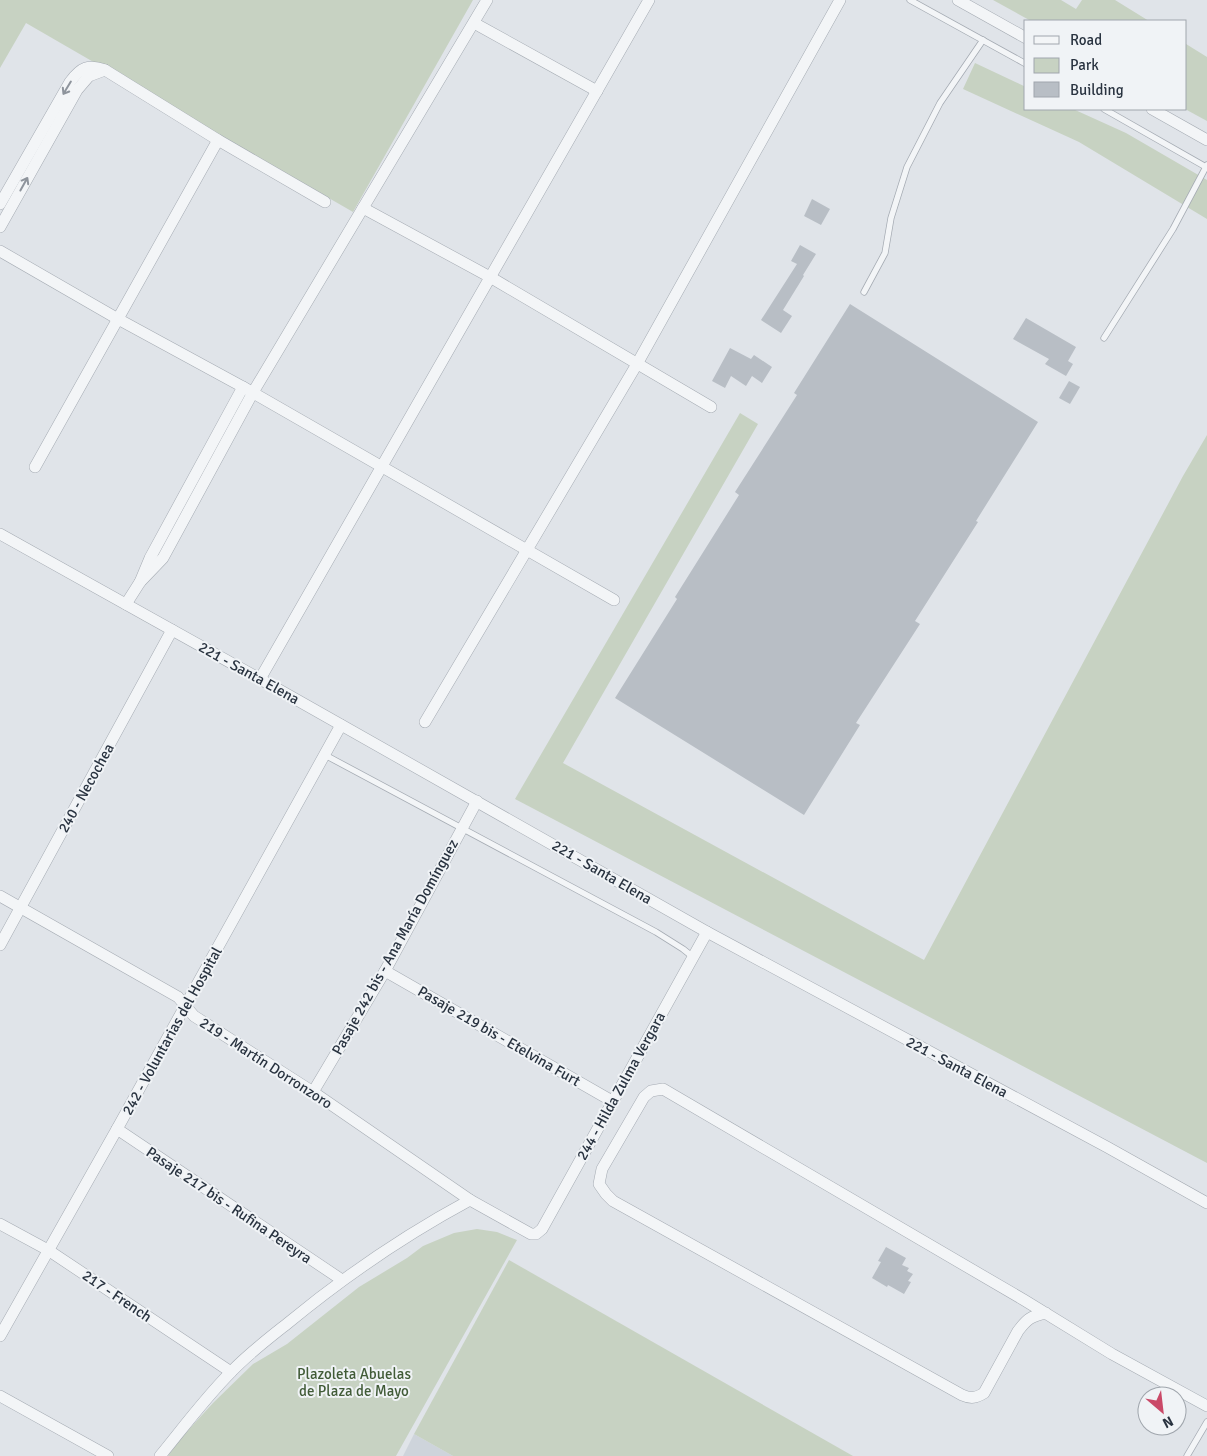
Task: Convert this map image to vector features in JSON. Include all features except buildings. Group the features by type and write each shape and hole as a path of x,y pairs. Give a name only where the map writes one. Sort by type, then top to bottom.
{"street":[{"path":"126,604 140,582 163,558 247,390 363,208 487,0"},
{"path":"260,678 649,0"},
{"path":"425,722 637,364 840,0"},
{"path":"958,0 1024,37"},
{"path":"474,23 596,91"},
{"path":"0,204 70,82 78,72 86,67 95,66 105,70 218,140 324,202"},
{"path":"0,227 77,90 89,76 105,70"},
{"path":"1154,110 1207,140"},
{"path":"35,467 218,140"},
{"path":"363,208 490,277 711,407"},
{"path":"0,251 614,600"},
{"name":"221 - Santa Elena","path":"0,534 260,678 707,932 1207,1203"},
{"name":"240 - Necochea","path":"0,945 172,630"},
{"name":"242 - Voluntarias del Hospital","path":"0,1336 117,1130 341,725"},
{"name":"Pasaje 242 bis - Ana María Domínguez","path":"313,1092 385,971 477,801"},
{"name":"219 - Martín Dorronzoro","path":"0,896 178,997 194,1016 313,1092 470,1200 531,1234"},
{"name":"244 - Hilda Zulma Vergara","path":"531,1234 536,1234 542,1229 707,932"},
{"name":"Pasaje 219 bis - Etelvina Furt","path":"385,971 612,1101"},
{"path":"1046,1313 1029,1318 1023,1324 984,1393 978,1397 970,1398 944,1386 613,1201 599,1184 602,1169 644,1097 651,1090 663,1089 1046,1313 1112,1354 1207,1406"},
{"name":"Pasaje 217 bis - Rufina Pereyra","path":"117,1130 342,1280"},
{"path":"160,1456 196,1411 231,1372 272,1336 374,1257 470,1200"},
{"name":"217 - French","path":"0,1224 48,1250 231,1372"},
{"path":"0,1396 108,1456"}],"lane":[{"path":"910,0 1024,63"},
{"path":"864,292 885,253 891,218 906,167 940,103 983,40"},
{"path":"1104,338 1173,230 1207,166 1106,110"},
{"name":"221 - Santa Elena","path":"325,755 656,932 683,949 693,958"},
{"path":"1187,1456 1207,1422"}],"shaded area":[{"path":"414,1434 453,1456 403,1456"}],"green space":[{"path":"0,0 473,0 353,212 26,23 0,68"},
{"path":"993,0 1061,0 1076,9 1082,0 1115,0 1147,20 1029,20"},
{"path":"1187,45 1207,57 1207,121 1187,110"},
{"path":"975,63 1024,86 1024,110 1075,110 1126,133 1207,180 1207,219 1079,142 963,89"},
{"path":"740,413 758,424 563,763 924,960 1183,476 1207,435 1207,1163 515,799"},
{"name":"Plazoleta Abuelas de Plaza de Mayo","path":"477,1229 497,1232 517,1240 396,1456 168,1456 181,1438 213,1403 253,1364 287,1344 359,1287 423,1246 454,1233"},
{"path":"509,1260 853,1456 453,1456 414,1434"}]}
